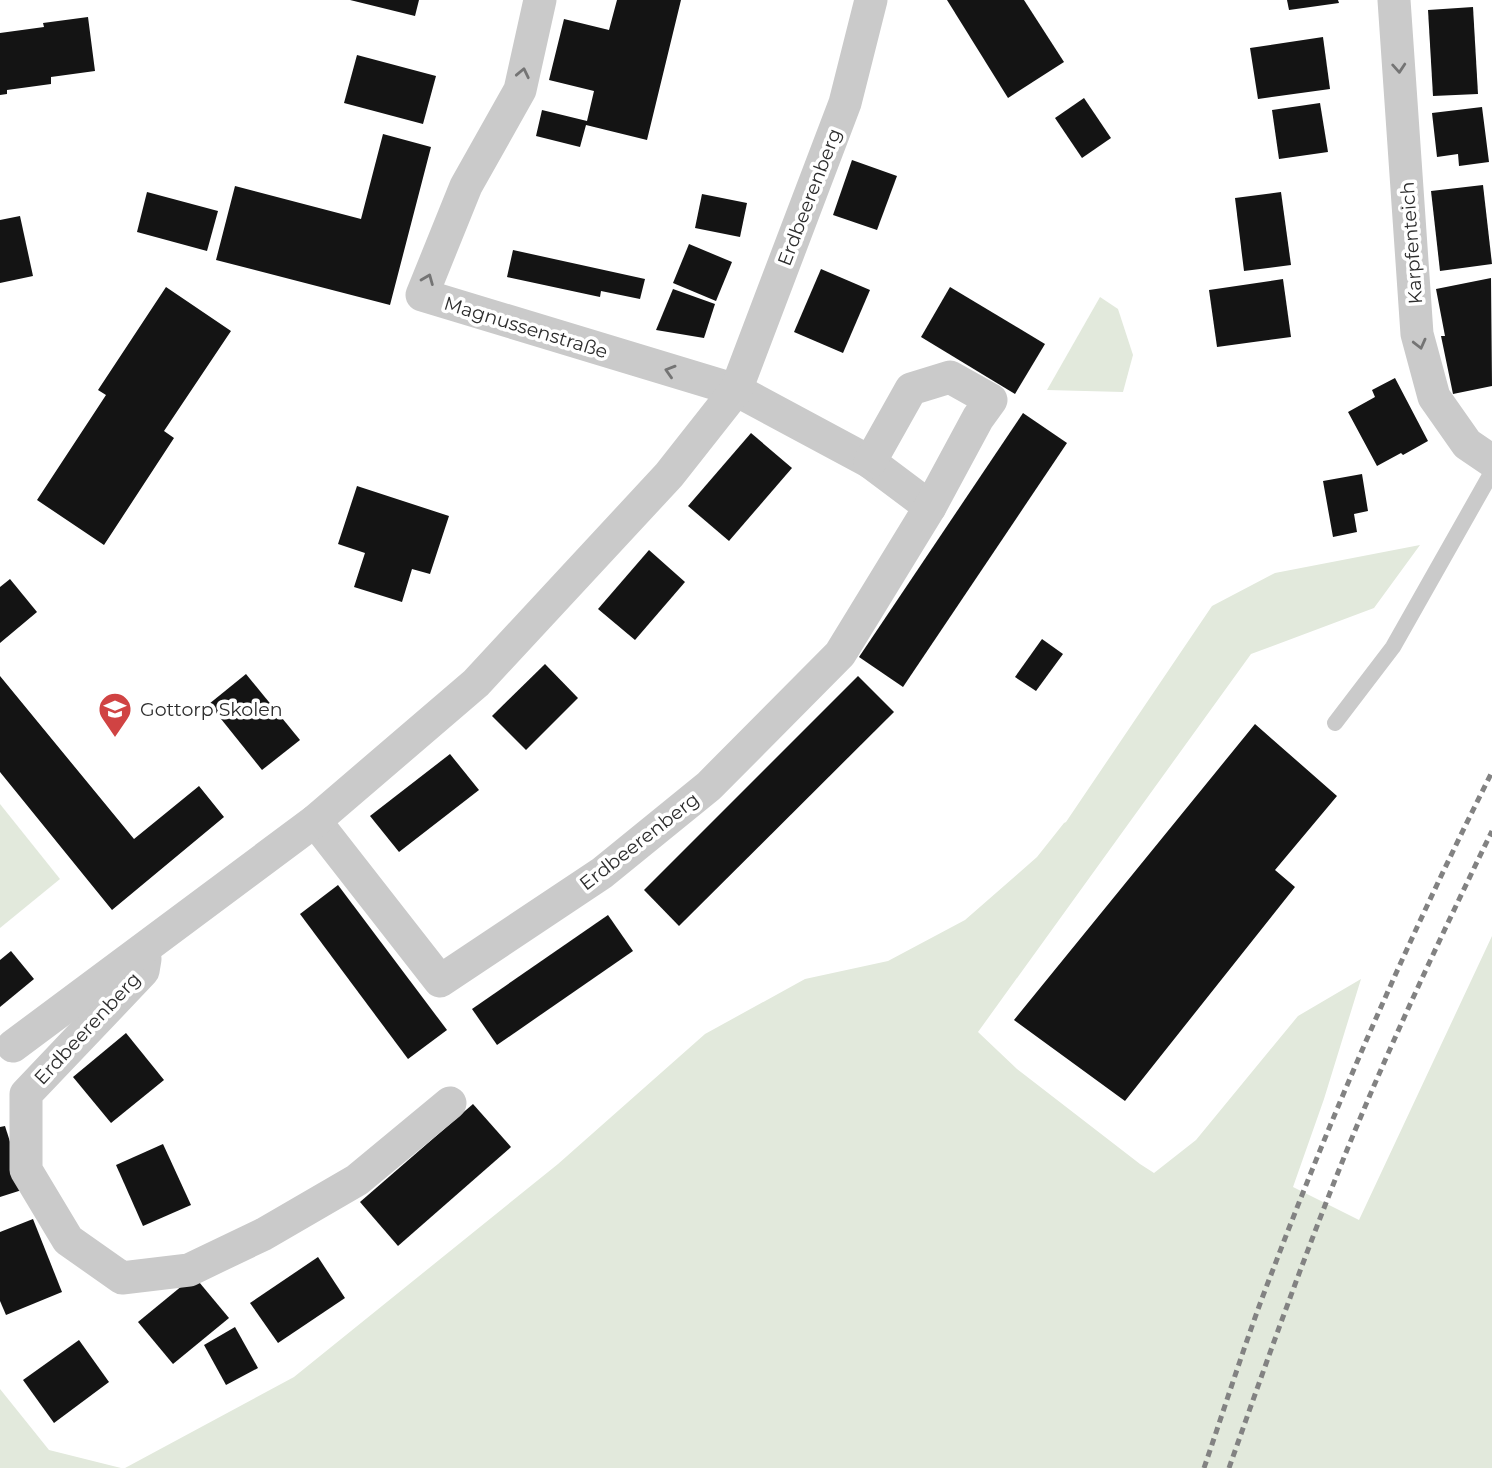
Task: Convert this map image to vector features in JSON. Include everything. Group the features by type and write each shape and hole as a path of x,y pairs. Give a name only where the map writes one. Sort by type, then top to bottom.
{"street":[{"name":"Magnussenstraße","path":"540,0 520,90 466,186 422,295 736,390"},
{"name":"Erdbeerenberg","path":"13,1046 315,821 476,683 669,475 736,390 845,103 871,0"},
{"name":"Karpfenteich","path":"1394,0 1417,334 1434,397 1467,444 1492,461"},
{"name":"Erdbeerenberg","path":"315,821 440,982 602,873 709,786 840,654 930,507 978,418 991,400 950,377 911,389 870,462"},
{"path":"736,390 870,462 930,507"},
{"name":"Erdbeerenberg","path":"147,946 143,971 26,1094 26,1170 68,1240 122,1278 189,1270 264,1234 357,1180 450,1103"}],"lane":[{"path":"1335,723 1393,648 1492,472"}],"shaded area":[{"path":"1100,297 1118,309 1133,355 1123,392 1047,390"},
{"path":"1420,545 1374,608 1251,654 978,1032 1017,1069 1154,1173 1196,1140 1298,1016 1361,979 1324,1099 1293,1187 1359,1220 1492,936 1492,1468 125,1468 294,1377 558,1164 705,1034 805,979 888,961 965,920 1037,857 1066,822 1212,606 1275,573"},
{"path":"0,804 60,879 0,928"},
{"path":"0,1389 49,1450 121,1468 0,1468"}],"building":[{"path":"350,0 419,0 415,16"},
{"path":"617,0 681,0 647,140 586,125 580,147 536,136 542,110 587,121 594,91 549,80 564,19 609,30"},
{"path":"947,0 1024,0 1064,62 1008,98"},
{"path":"1287,0 1338,0 1339,3 1289,10"},
{"path":"1473,7 1478,94 1433,96 1428,10"},
{"path":"88,17 95,71 51,77 51,84 7,90 7,94 0,95 0,33 44,27 43,23"},
{"path":"1323,37 1330,89 1258,99 1250,48"},
{"path":"357,55 436,76 423,124 344,103"},
{"path":"1084,98 1111,138 1082,158 1055,118"},
{"path":"1320,103 1328,152 1279,159 1272,110"},
{"path":"1482,107 1489,162 1459,166 1458,154 1437,157 1432,113"},
{"path":"383,134 431,147 390,305 216,260 235,186 361,219"},
{"path":"852,160 897,176 877,230 833,215"},
{"path":"1483,185 1492,264 1440,271 1431,191"},
{"path":"147,192 218,211 207,251 137,232"},
{"path":"1281,192 1291,265 1244,271 1235,198"},
{"path":"702,194 747,203 740,237 695,228"},
{"path":"20,216 33,276 0,283 0,220"},
{"path":"689,244 732,262 716,301 673,283"},
{"path":"513,250 645,279 640,299 601,291 600,297 507,277"},
{"path":"821,269 870,290 843,353 794,332"},
{"path":"1491,278 1492,386 1453,394 1441,336 1445,336 1436,289"},
{"path":"1283,279 1291,337 1217,347 1209,290"},
{"path":"166,287 231,331 164,431 174,438 104,545 37,500 106,395 98,390"},
{"path":"950,287 1045,344 1015,394 921,337"},
{"path":"673,289 715,304 704,338 656,330"},
{"path":"1395,378 1428,441 1377,466 1348,412 1375,397 1372,390"},
{"path":"1023,413 1067,443 903,687 859,657"},
{"path":"751,433 792,468 729,541 688,506"},
{"path":"1362,474 1368,511 1354,514 1357,532 1333,537 1323,481"},
{"path":"357,486 449,516 430,574 412,569 402,602 354,587 365,553 338,544"},
{"path":"649,550 685,582 635,640 598,609"},
{"path":"10,579 37,612 0,643 0,587"},
{"path":"1042,639 1063,654 1036,691 1015,677"},
{"path":"545,664 578,698 526,750 492,716"},
{"path":"246,674 300,740 262,770 209,704"},
{"path":"0,676 134,839 199,786 224,817 112,910 0,772"},
{"path":"858,676 894,712 679,926 644,890"},
{"path":"1255,724 1337,796 1275,870 1295,887 1125,1101 1014,1020"},
{"path":"450,754 479,790 399,852 370,816"},
{"path":"338,885 447,1030 408,1059 300,914"},
{"path":"608,915 633,951 497,1045 472,1009"},
{"path":"11,951 34,979 0,1007 0,960"},
{"path":"126,1033 164,1080 111,1123 73,1077"},
{"path":"473,1104 511,1147 398,1246 360,1202"},
{"path":"5,1126 25,1189 0,1197 0,1127"},
{"path":"163,1144 191,1205 143,1226 116,1165"},
{"path":"33,1219 62,1292 6,1315 0,1301 0,1232"},
{"path":"318,1257 345,1298 278,1343 250,1303"},
{"path":"194,1276 229,1318 173,1364 138,1322"},
{"path":"235,1327 258,1368 226,1385 204,1345"},
{"path":"79,1340 109,1382 54,1423 23,1380"}],"railway":[{"path":"1204,1468 1264,1292 1324,1141 1404,955 1492,772"},
{"path":"1229,1468 1317,1225 1349,1145 1418,986 1492,831"}],"place":[{"name":"Gottorp Skolen","path":"115,739"}]}
